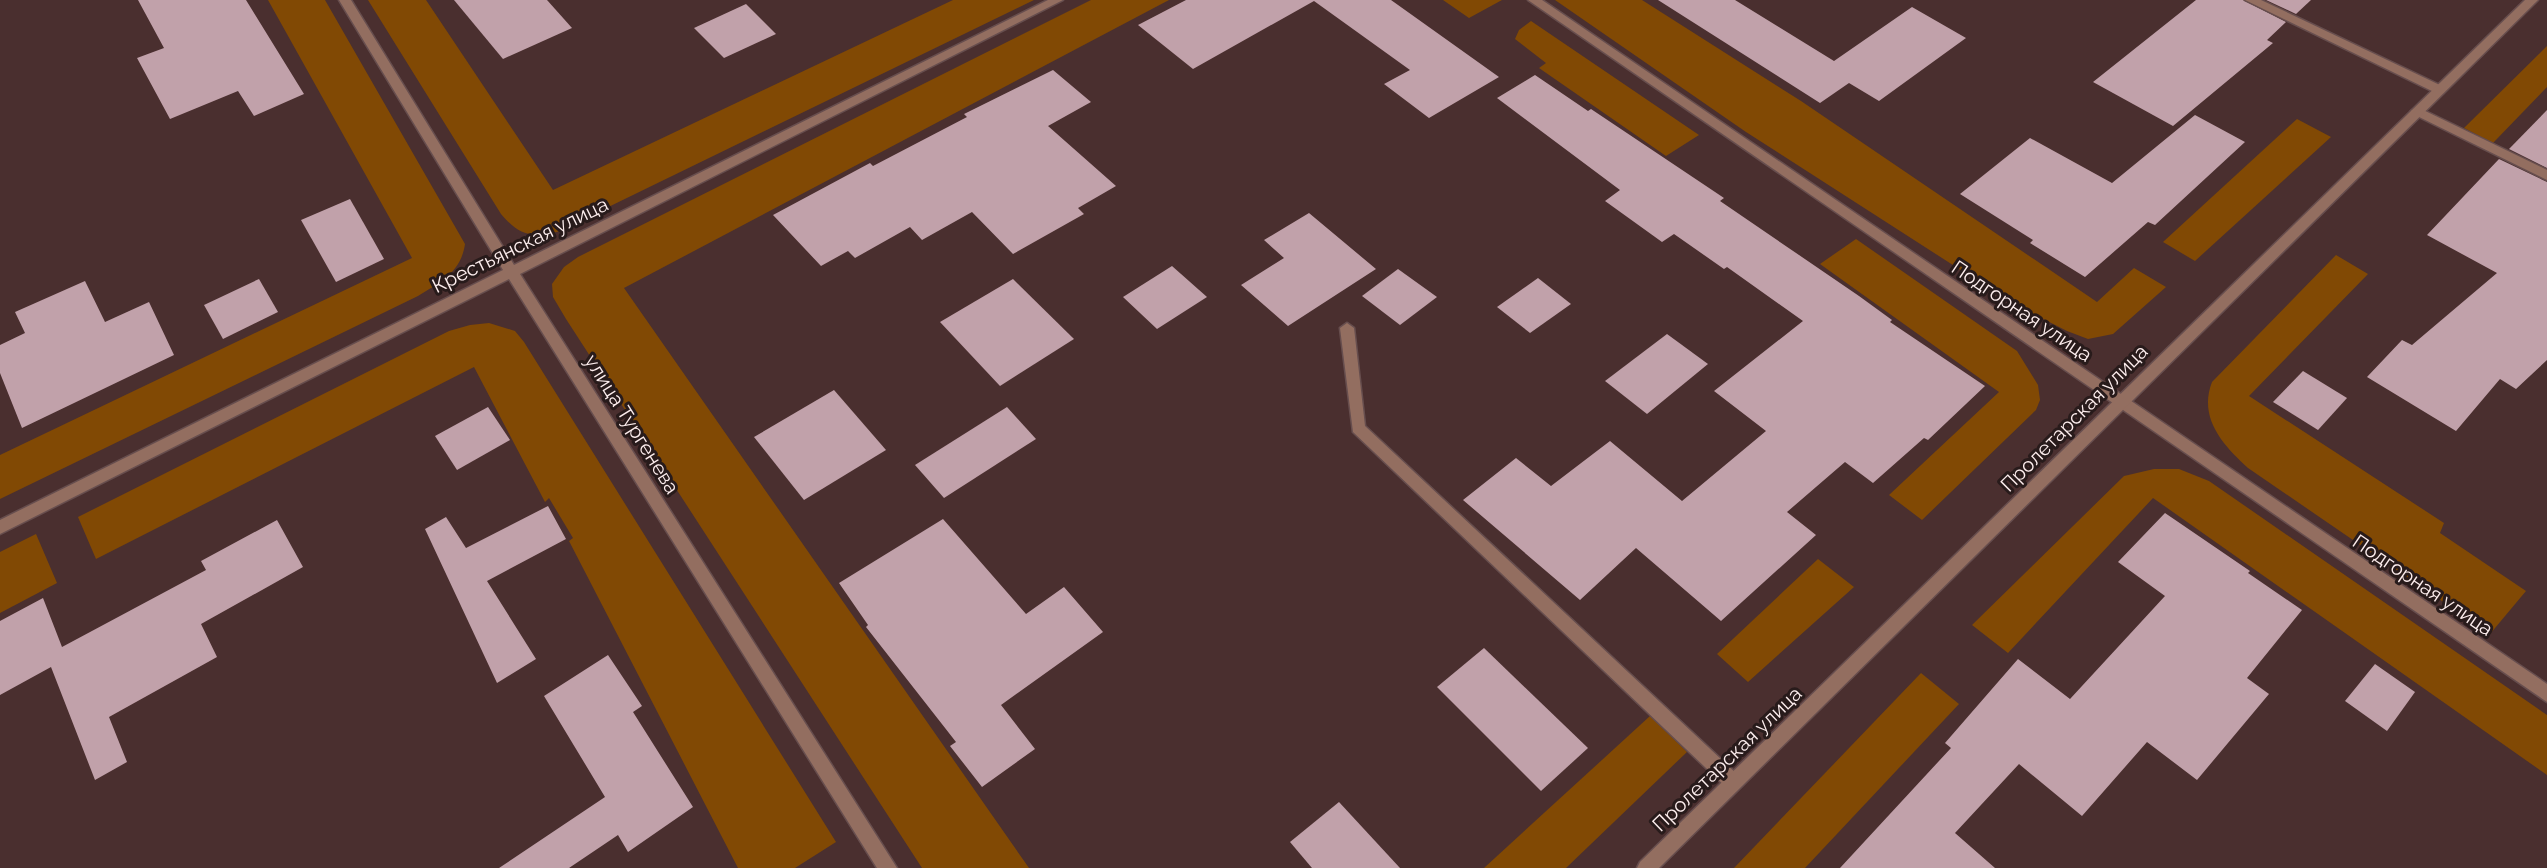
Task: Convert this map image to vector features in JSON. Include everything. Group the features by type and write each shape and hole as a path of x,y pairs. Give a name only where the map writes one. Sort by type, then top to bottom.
{"street":[{"name":"улица Тургенева","path":"345,0 511,271 888,868"},
{"name":"Крестьянская улица","path":"0,527 1057,0"},
{"name":"Подгорная улица","path":"1534,0 2547,694"},
{"path":"2251,0 2440,90"},
{"name":"Пролетарская улица","path":"1646,868 2532,0"},
{"path":"2417,111 2547,175"},
{"path":"1347,328 1358,428 1733,782"}],"shaded area":[{"path":"268,0 325,0 465,244 459,262 449,275 418,296 0,499 0,455 412,258"},
{"path":"368,0 426,0 553,190 953,0 1034,0 557,232 532,234 520,231 501,214"},
{"path":"1091,0 1169,0 624,288 1029,868 922,868 566,319 553,297 552,284 564,267 578,257"},
{"path":"1443,0 1502,0 1469,18"},
{"path":"1555,0 1642,0 1801,101 2097,302 2134,268 2166,287 2113,334 2088,339 2067,331 2012,303 1746,132"},
{"path":"1531,21 1699,135 1666,156 1539,68 1546,63 1515,39 1519,30"},
{"path":"2547,46 2547,87 2493,143 2464,128"},
{"path":"2297,119 2331,137 2195,261 2163,242"},
{"path":"1856,239 2017,351 2038,385 2040,400 2036,410 1922,520 1889,495 1999,392 1820,264"},
{"path":"2336,255 2368,274 2249,396 2444,523 2440,533 2526,591 2490,634 2248,468 2215,430 2208,407 2212,382"},
{"path":"489,323 515,331 524,342 836,842 795,868 738,868 569,541 573,538 549,498 545,502 474,367 96,559 78,517 449,331"},
{"path":"2154,469 2179,469 2209,481 2547,715 2547,775 2153,498 2008,653 1972,625 2124,476"},
{"path":"36,534 57,583 0,613 0,552"},
{"path":"1818,559 1854,587 1748,682 1717,654"},
{"path":"1921,673 1959,704 1805,868 1734,868"},
{"path":"1650,716 1687,752 1566,868 1484,868"}],"building":[{"path":"138,0 246,0 304,94 254,116 238,91 170,119 137,58 164,48"},
{"path":"454,0 547,0 572,28 503,59"},
{"path":"1186,0 1391,0 1499,77 1429,118 1384,84 1410,70 1314,1 1193,69 1138,25"},
{"path":"1658,0 1735,0 1834,61 1912,7 1966,38 1879,101 1849,83 1820,103"},
{"path":"2196,0 2243,0 2286,22 2267,40 2273,43 2173,126 2093,82"},
{"path":"2266,0 2311,0 2296,14"},
{"path":"746,4 776,34 724,58 694,28"},
{"path":"1053,70 1091,102 1048,126 1116,186 1078,208 1084,214 1013,254 972,212 922,240 910,227 855,258 848,251 821,266 773,215 870,163 873,166 967,117 964,114"},
{"path":"1535,75 1588,111 1591,109 1724,198 1720,201 1859,296 1892,320 1890,322 1985,386 1928,440 1924,438 1873,483 1845,462 1787,512 1816,535 1721,621 1636,548 1580,600 1463,500 1516,458 1551,486 1610,441 1682,501 1766,431 1714,391 1803,321 1727,267 1724,269 1674,234 1662,242 1605,201 1620,190 1497,98"},
{"path":"2547,110 2547,168 2509,149"},
{"path":"2195,115 2245,142 2155,225 2148,222 2085,277 2030,243 2033,240 1960,194 2030,138 2112,183"},
{"path":"2499,159 2547,182 2547,360 2516,389 2500,379 2456,431 2367,377 2402,340 2412,345 2497,273 2427,235"},
{"path":"350,199 384,259 336,282 301,220"},
{"path":"1309,213 1376,269 1288,326 1241,285 1284,258 1264,240"},
{"path":"1172,266 1207,297 1157,329 1123,297"},
{"path":"1398,269 1437,297 1400,325 1362,296"},
{"path":"1538,278 1571,304 1530,333 1497,307"},
{"path":"259,279 278,312 223,339 204,305"},
{"path":"1013,279 1074,339 1000,386 940,322"},
{"path":"85,281 105,322 149,302 174,355 22,428 0,373 0,345 25,333 15,312"},
{"path":"1667,334 1708,364 1647,414 1605,381"},
{"path":"2303,371 2347,398 2318,430 2273,402"},
{"path":"834,390 886,450 804,500 754,437"},
{"path":"488,407 510,440 457,470 435,436"},
{"path":"1007,407 1036,439 944,498 915,465"},
{"path":"548,506 566,539 487,581 536,659 497,683 425,529 446,517 466,548"},
{"path":"2165,513 2302,610 2247,678 2269,694 2197,780 2147,742 2082,816 2019,764 1955,833 1995,868 1840,868 1951,748 1945,743 2018,659 2070,699 2165,596 2118,562"},
{"path":"943,519 1026,614 1064,587 1103,632 1001,705 1035,749 982,787 950,746 956,742 866,627 868,625 839,583"},
{"path":"277,520 303,567 201,624 217,657 109,717 127,762 95,780 51,667 0,695 0,621 43,598 62,647 206,570 201,561"},
{"path":"1484,648 1588,748 1541,791 1437,687"},
{"path":"608,655 642,706 633,712 693,807 628,852 618,835 569,868 499,868 605,797 544,696"},
{"path":"2375,664 2415,692 2387,731 2345,701"},
{"path":"1339,802 1400,868 1312,868 1290,842"}]}
